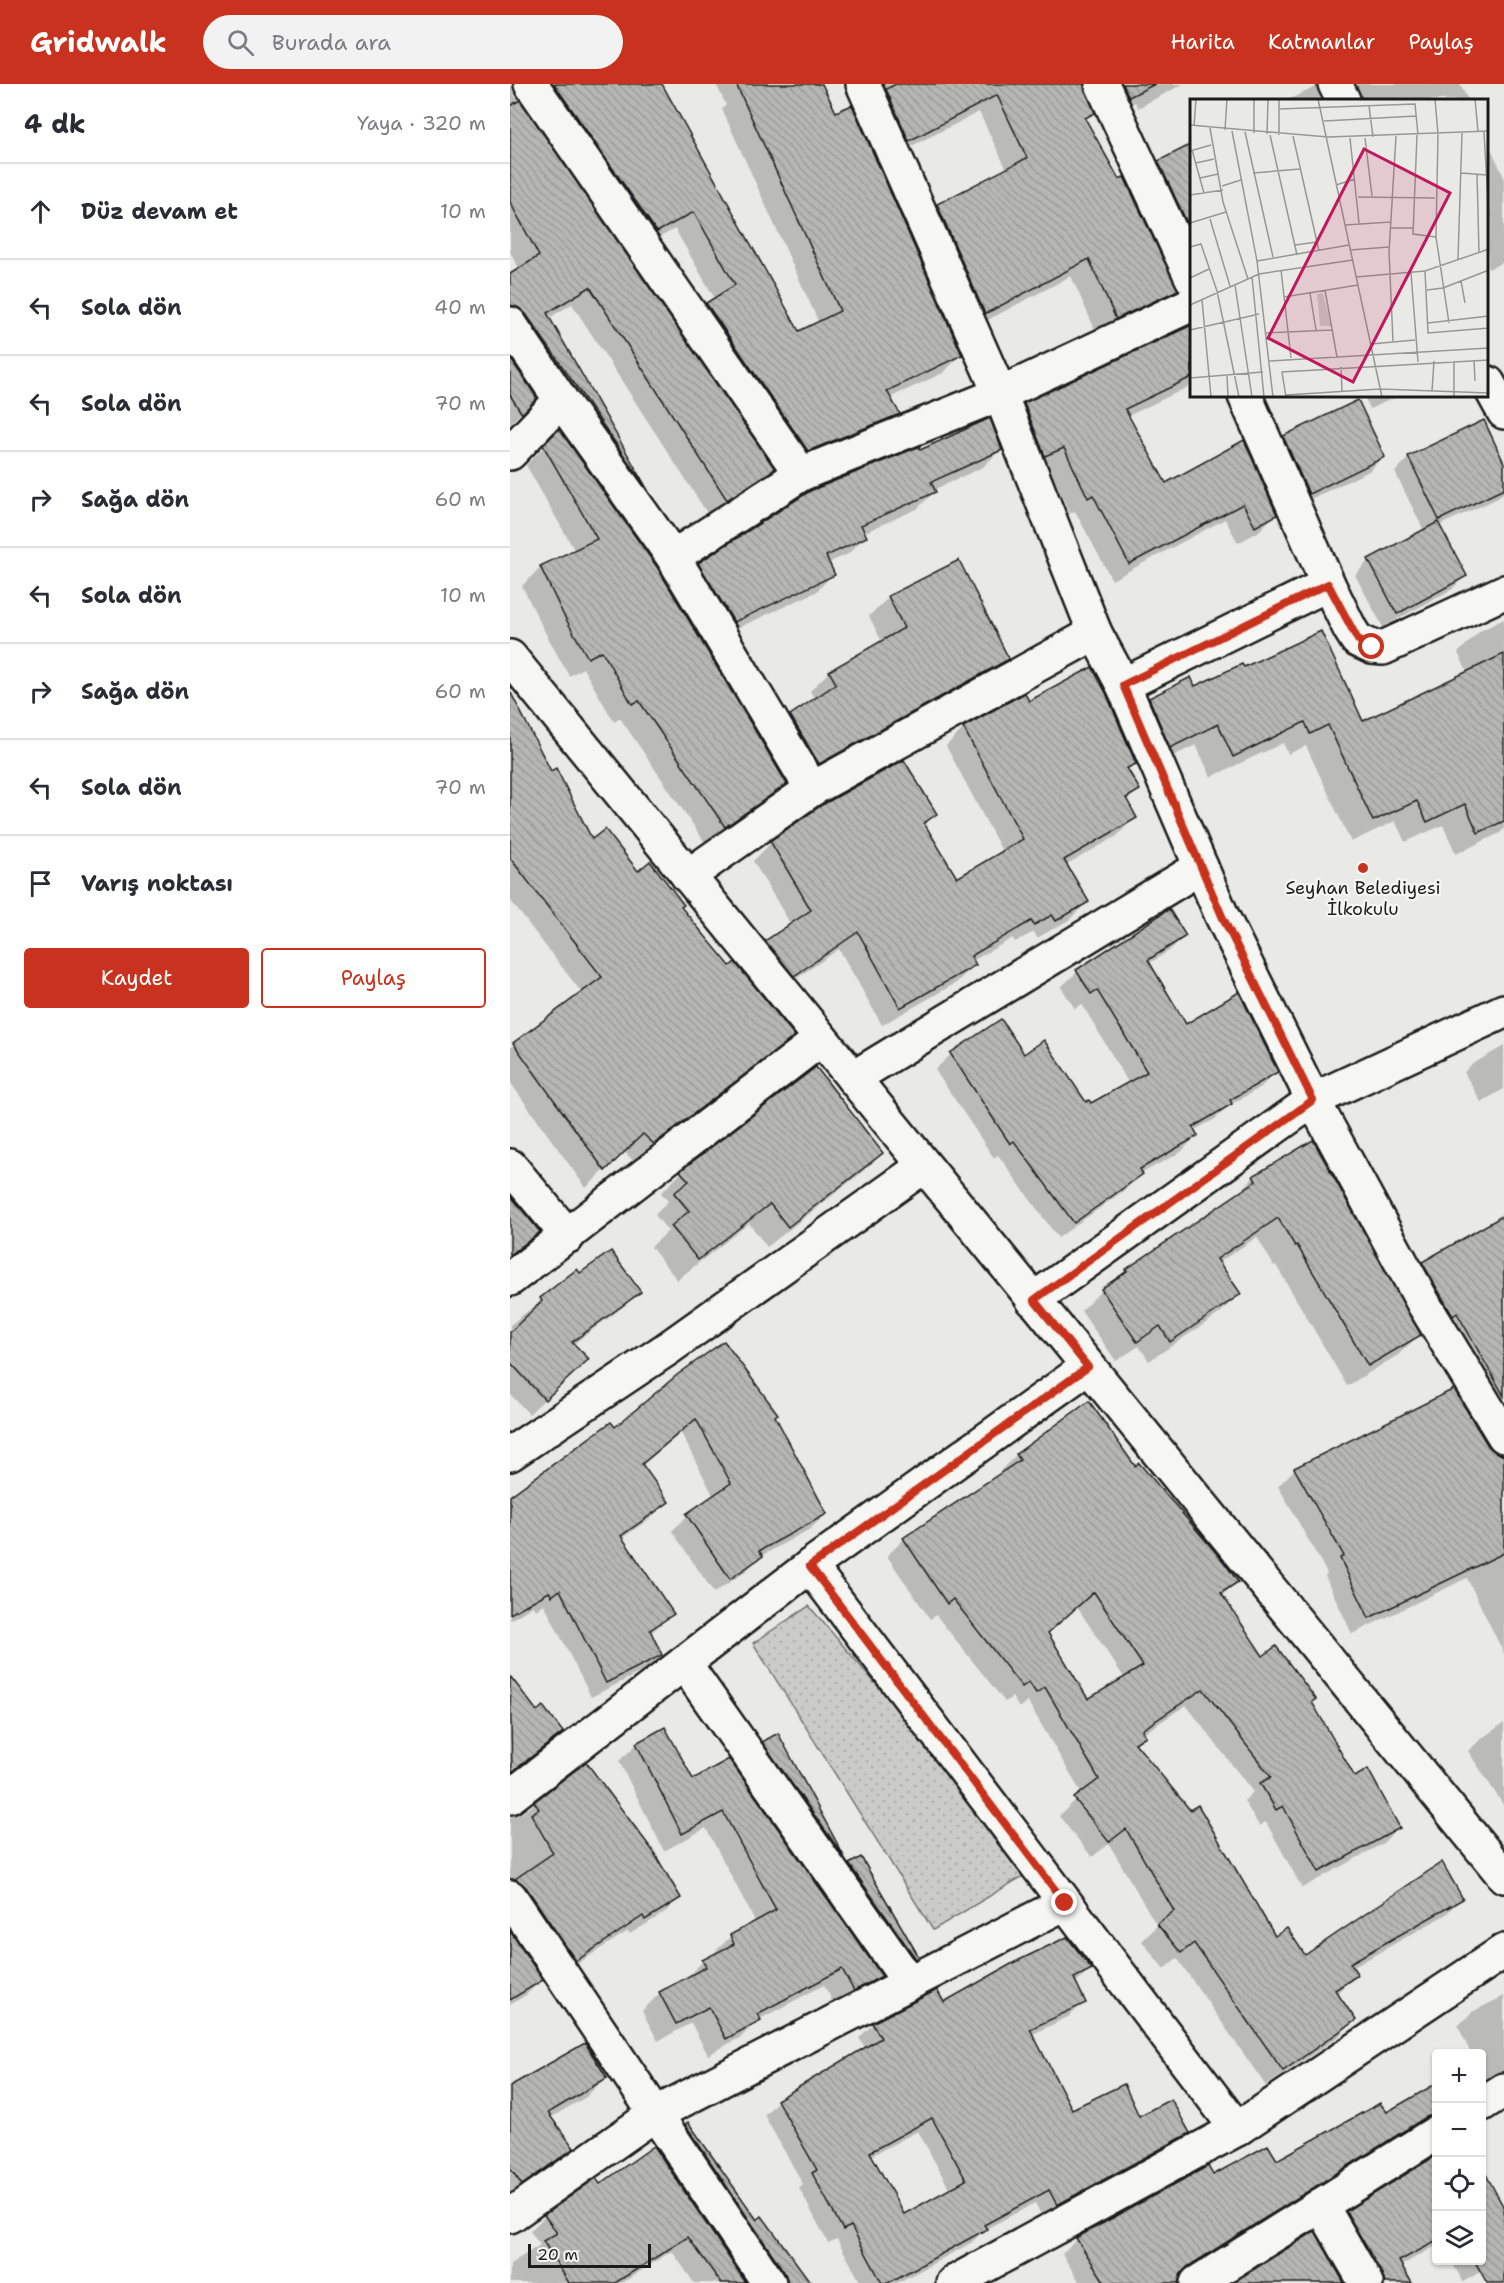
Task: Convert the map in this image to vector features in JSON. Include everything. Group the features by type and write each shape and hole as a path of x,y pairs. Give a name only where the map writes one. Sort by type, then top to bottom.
{"street":[{"path":"531,84 801,474"},
{"path":"863,84 1000,394 1095,633 1123,685 1222,916 1313,1100 1425,1306 1504,1436"},
{"path":"1102,84 1190,274"},
{"path":"1335,84 1342,99"},
{"path":"673,557 801,474 1000,394 1190,305"},
{"path":"510,324 673,557 812,789"},
{"path":"1489,385 1504,412"},
{"path":"1246,398 1328,584 1358,640 1372,647 1383,648 1504,592"},
{"path":"510,453 561,400"},
{"path":"1123,685 1328,584"},
{"path":"688,876 812,789 1095,633"},
{"path":"510,657 1088,1367 1498,1858"},
{"path":"853,1078 1201,867"},
{"path":"1034,1300 1313,1100 1504,1011"},
{"path":"510,1279 821,1039"},
{"path":"510,1166 568,1236"},
{"path":"510,1454 667,1349 924,1166"},
{"path":"510,1797 810,1566 1088,1367"},
{"path":"810,1566 1237,2129"},
{"path":"684,1663 909,1982"},
{"path":"510,1897 769,2283"},
{"path":"510,2216 656,2114 1065,1903"},
{"path":"953,2283 1237,2129 1504,1951"},
{"path":"1484,2103 1504,2090"},
{"path":"1197,2283 1432,2136"},
{"path":"1321,2205 1366,2283"}],"shaded area":[{"path":"809,1606 1035,1869 933,1930 753,1643"}],"building":[{"path":"554,84 662,84 799,331 840,311 736,84 822,84 836,112 852,105 962,355 887,391 900,414 808,451 706,303 735,285 694,212 657,232"},
{"path":"896,84 1084,84 1095,113 1085,118 1119,179 1124,177 1178,290 1116,319 1089,259 985,314 937,204 1027,158 997,95 909,141 886,89"},
{"path":"1123,84 1155,84 1129,97"},
{"path":"520,100 775,469 727,500 590,287 547,313 648,490 526,314 510,305 510,274 539,256 510,202 510,106"},
{"path":"1190,145 1190,229 1158,161"},
{"path":"1190,326 1190,378 1125,409 1166,483 1244,440 1277,515 1255,527 1243,504 1129,564 1093,495 1088,498 1064,448 1045,456 1024,403"},
{"path":"510,358 537,398 522,414 510,395"},
{"path":"1358,400 1385,457 1309,494 1283,436"},
{"path":"990,418 1002,450 931,482 936,492 861,525 867,537 826,556 835,575 734,622 737,627 698,563 810,491 918,447 920,450"},
{"path":"1484,420 1504,463 1504,489 1439,520 1408,456"},
{"path":"559,429 657,567 787,784 725,827 639,701 632,704 602,651 588,658 563,614 540,566 597,539 543,445"},
{"path":"1438,522 1467,576 1397,614 1368,559"},
{"path":"959,560 1009,659 819,764 790,715 836,684 829,671 904,628 888,596"},
{"path":"1321,631 1363,721 1504,654 1504,821 1478,833 1465,804 1427,822 1417,801 1373,821 1328,725 1310,734 1305,722 1233,757 1218,724 1170,748 1149,698 1191,677 1195,686 1242,664 1244,667"},
{"path":"1092,667 1106,693 1136,764 1127,768 1140,790 1126,798 1137,818 1064,860 1089,902 1056,921 1052,915 1034,925 1031,921 971,956 976,965 900,1008 858,932 794,976 765,941 811,910 770,841 822,805 904,760 937,814 924,823 957,878 1023,839 963,727 1025,693 1029,701"},
{"path":"510,691 551,771 556,768 592,839 605,829 638,871 650,861 684,905 681,907 730,966 735,962 795,1036 654,1144 643,1134 605,1171 513,1043 602,977 510,858"},
{"path":"1169,909 1186,936 1148,960 1186,1024 1239,992 1278,1072 1230,1100 1232,1104 1193,1127 1198,1136 1140,1169 1143,1174 1074,1223 1014,1141 1010,1144 950,1053 1001,1019 1024,1054 1044,1040 1086,1102 1089,1100 1091,1103 1147,1072 1097,990 1091,994 1076,970"},
{"path":"816,1067 883,1153 788,1227 770,1204 698,1260 671,1226 689,1211 674,1193 689,1181 680,1171"},
{"path":"1313,1140 1421,1335 1368,1366 1297,1245 1295,1246 1278,1218 1217,1259 1241,1294 1170,1342 1160,1326 1137,1342 1101,1289 1127,1271 1125,1270 1256,1181 1253,1176"},
{"path":"510,1195 540,1232 510,1255"},
{"path":"1504,1215 1504,1396 1457,1313 1453,1316 1422,1262"},
{"path":"611,1251 641,1292 572,1342 589,1359 545,1400 510,1362 510,1332 542,1301 540,1298 577,1269 580,1273"},
{"path":"724,1341 778,1414 775,1416 827,1514 759,1551 763,1556 730,1579 686,1514 731,1483 696,1419 642,1464 669,1502 621,1536 674,1614 650,1630 662,1655 606,1683 560,1590 552,1596 549,1592 510,1614 510,1496 611,1422 615,1427 677,1375"},
{"path":"1454,1389 1488,1446 1504,1456 1504,1553 1369,1618 1340,1558 1344,1556 1294,1468"},
{"path":"1089,1401 1135,1466 1139,1463 1224,1562 1238,1582 1221,1593 1263,1656 1276,1646 1316,1699 1312,1702 1355,1777 1368,1769 1400,1828 1319,1872 1283,1806 1276,1810 1260,1783 1271,1777 1203,1689 1142,1730 1146,1736 1135,1743 1190,1810 1198,1805 1275,1936 1287,1928 1305,1955 1442,1862 1463,1899 1350,1963 1358,1975 1335,1990 1356,2020 1283,2071 1194,1943 1181,1953 1157,1924 1174,1911 1126,1829 1109,1842 1074,1798 1099,1779 1045,1687 1036,1693 1029,1682 1022,1687 953,1599 947,1604 903,1538 1020,1460 1016,1454","holes":["1094,1592 1143,1666 1088,1699 1048,1633"]},
{"path":"510,1676 537,1711 543,1706 563,1732 512,1772"},
{"path":"665,1727 693,1779 729,1759 882,1976 854,1991 842,1969 757,2014 761,2020 726,2039 709,2007 676,2024 659,1992 706,1967 702,1960 734,1944 730,1935 776,1910 723,1812 682,1834 636,1743"},
{"path":"778,1733 845,1858 762,1742"},
{"path":"586,1762 653,1851 681,1898 645,1920 643,1916 576,1961 526,1887 515,1879 553,1853 531,1814 539,1809 534,1802"},
{"path":"861,1857 919,1957 916,1959 849,1864"},
{"path":"510,1931 543,1980 510,2000"},
{"path":"1067,1937 1092,1969 1074,1978 1086,2003 1030,2029 1072,2109 1124,2084 1139,2116 1171,2099 1190,2133 1057,2205 1049,2190 984,2225 987,2229 888,2283 882,2283 851,2226 843,2230 812,2173 817,2170 777,2100 881,2038 872,2023 937,1990 944,2002 1013,1963","holes":["932,2118 966,2180 904,2214 870,2152"]},
{"path":"585,2043 607,2078 548,2113 574,2148 522,2185 510,2168 510,2086"},
{"path":"1432,2086 1432,2115 1187,2267 1178,2283 1105,2283 1076,2238 1208,2166 1213,2175 1268,2145 1277,2160 1380,2103 1387,2112"},
{"path":"688,2122 757,2220 762,2216 811,2283 788,2283 785,2273 685,2124"},
{"path":"654,2146 746,2283 721,2283 688,2237 615,2283 569,2283 543,2241 557,2233 544,2215 596,2178 600,2184"},
{"path":"1432,2158 1432,2244 1399,2261 1412,2283 1385,2283 1346,2211"},
{"path":"1486,2174 1504,2208 1504,2283 1487,2283 1477,2265 1486,2265"},
{"path":"1315,2231 1344,2283 1232,2283"}],"place":[{"name":"Seyhan Belediyesi İlkokulu","path":"1363,868"}],"route":[{"path":"1065,1903 810,1566 1088,1367 1034,1300 1313,1100 1222,916 1123,685 1328,584 1358,640 1372,647"}]}
